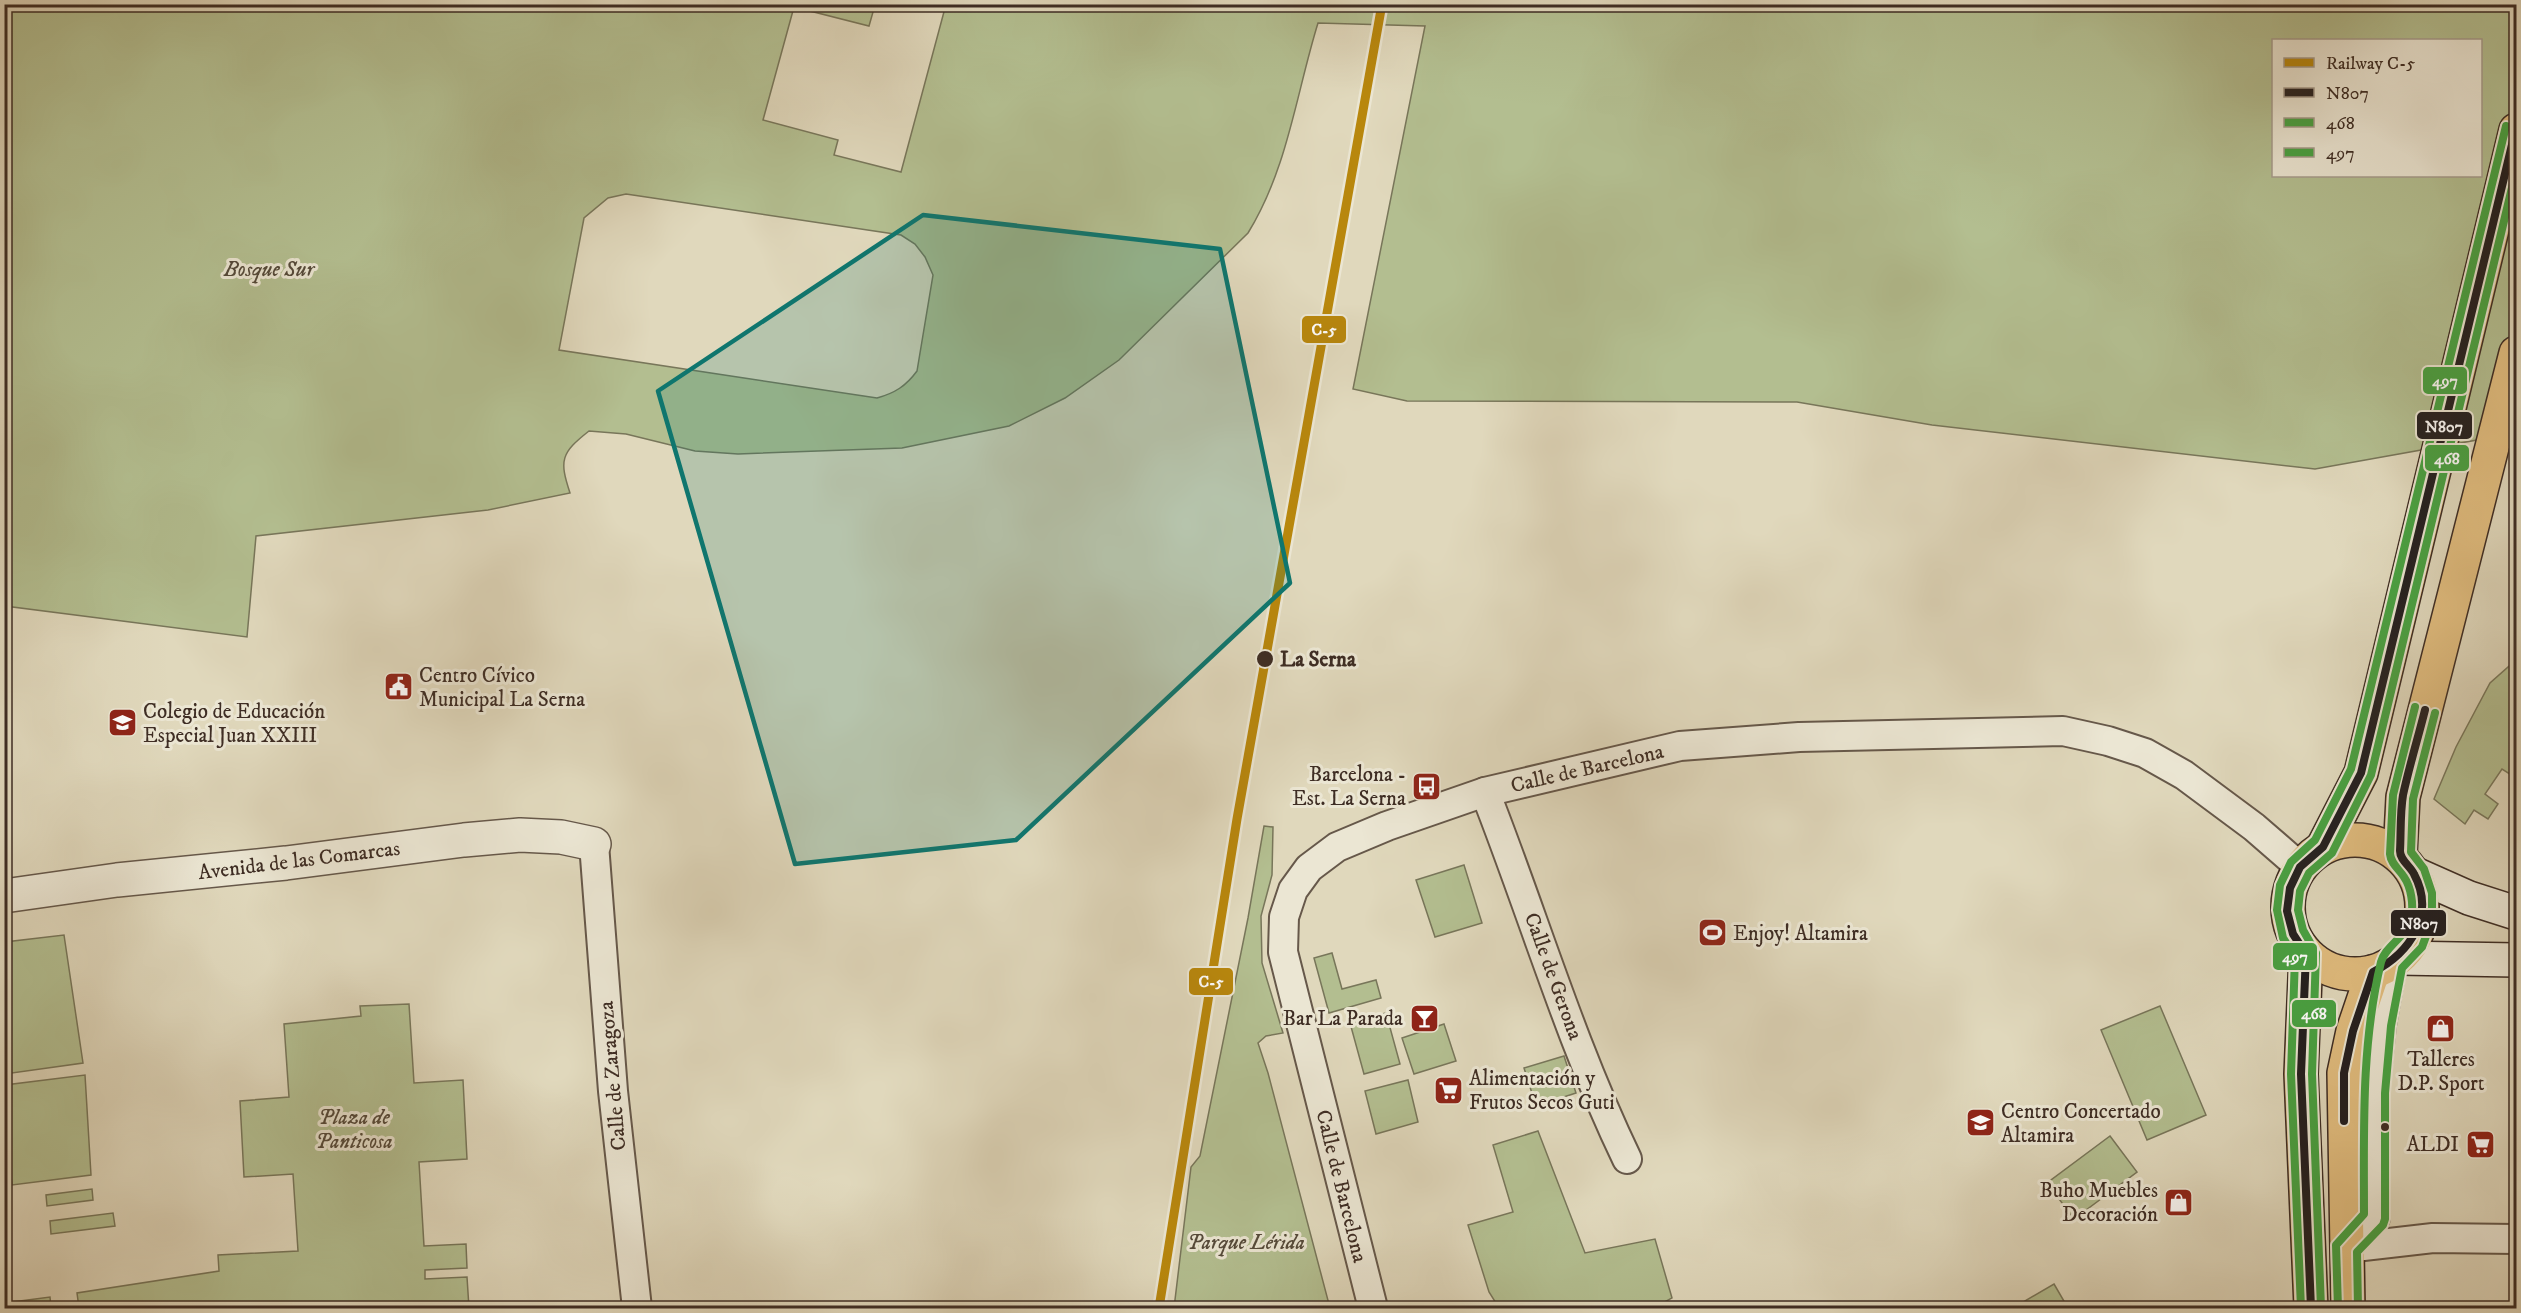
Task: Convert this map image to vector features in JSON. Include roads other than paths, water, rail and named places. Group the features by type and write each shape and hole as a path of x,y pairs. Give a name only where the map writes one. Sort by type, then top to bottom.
{"highway":[{"path":"2388,964 2351,974 2335,971 2319,964 2306,954 2293,934 2287,911 2290,888 2361,773 2516,132"},
{"path":"2348,1308 2344,1073 2353,1030 2388,964 2414,941 2421,919 2422,896 2407,865 2403,797 2517,353"},
{"path":"2311,857 2349,839 2376,842 2407,865"},
{"path":"2306,954 2301,1074 2311,1308"}],"street":[{"name":"Calle de Barcelona","path":"1373,1308 1283,951 1284,917 1293,890 1310,868 1337,847 1387,826 1485,792 1680,746 1799,737 2063,731 2108,741 2145,753 2184,775 2254,827 2311,857"},
{"name":"Calle de Gerona","path":"1485,792 1563,1005 1626,1159"},
{"name":"Avenida de las Comarcas","path":"4,896 520,835 551,836 594,844"},
{"name":"Calle de Zaragoza","path":"594,844 613,1091 637,1308"},
{"path":"2407,865 2469,898 2517,913"},
{"path":"2388,964 2517,960"},
{"path":"2346,1248 2433,1238 2517,1239"}],"rail line":[{"name":"C-5","path":"1159,1308 1237,819 1382,4"}],"place":[{"name":"La Serna","path":"1265,659"},
{"name":"Centro Cívico Municipal La Serna","path":"398,687"},
{"name":"Colegio de Educación Especial Juan XXIII","path":"122,723"},
{"name":"Barcelona - Est. La Serna","path":"1427,786"},
{"name":"Enjoy! Altamira","path":"1712,933"},
{"name":"Bar La Parada","path":"1424,1018"},
{"name":"Talleres D.P. Sport","path":"2441,1028"},
{"name":"Alimentación y Frutos Secos Guti","path":"1448,1090"},
{"name":"Centro Concertado Altamira","path":"1980,1123"},
{"name":"ALDI","path":"2480,1144"},
{"name":"Buho Muebles Decoración","path":"2179,1202"}],"park label":[{"name":"Bosque Sur","path":"269,269"},
{"name":"Plaza de Panticosa","path":"354,1129"},
{"name":"Parque Lérida","path":"1246,1242"}]}
